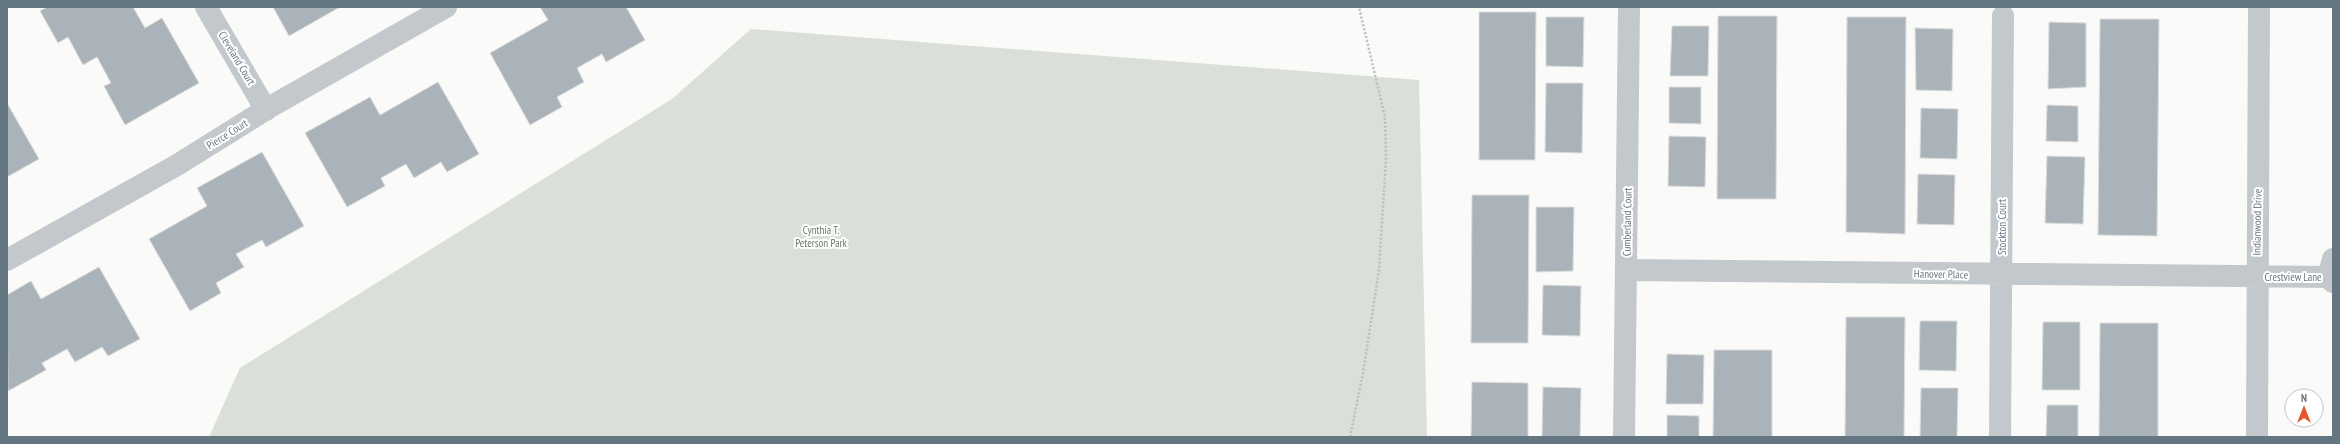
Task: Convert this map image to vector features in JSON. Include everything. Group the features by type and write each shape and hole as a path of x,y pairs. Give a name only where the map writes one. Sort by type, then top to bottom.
{"street":[{"name":"Cleveland Court","path":"206,7 266,110"},
{"name":"Pierce Court","path":"7,260 177,165 266,110 446,7"},
{"name":"Cumberland Court","path":"1624,437 1629,7"},
{"name":"Indianwood Drive","path":"2257,437 2260,7"},
{"name":"Stockton Court","path":"2000,437 2003,16"},
{"name":"Hanover Place","path":"1626,270 2257,277"},
{"name":"Crestview Lane","path":"2257,277 2331,273"}],"path":[{"path":"1350,437 1363,373 1379,270 1386,158 1385,117 1359,7"}],"green space":[{"name":"Cynthia T. Peterson Park","path":"751,29 1419,80 1427,437 209,437 240,368 672,99"}],"building":[{"path":"47,7 133,7 145,28 162,18 199,83 125,125 104,86 111,83 97,57 83,65 68,37 58,43 40,11"},
{"path":"273,7 340,7 289,36"},
{"path":"540,7 626,7 645,40 606,62 602,54 577,68 584,82 557,97 562,107 530,125 490,53 548,20"},
{"path":"1479,12 1536,12 1535,160 1479,160"},
{"path":"1718,16 1777,16 1776,199 1717,199"},
{"path":"1546,17 1584,17 1583,67 1546,66"},
{"path":"1847,17 1906,17 1905,234 1846,232"},
{"path":"2100,19 2159,19 2157,236 2098,235"},
{"path":"2049,22 2086,23 2086,87 2048,89"},
{"path":"1672,26 1709,26 1708,76 1670,76"},
{"path":"1915,28 1953,29 1952,91 1916,90"},
{"path":"438,82 479,154 447,172 441,162 414,178 406,164 381,178 385,186 347,207 305,133 370,97 380,115"},
{"path":"1546,83 1583,83 1582,153 1545,152"},
{"path":"1669,87 1701,87 1701,124 1669,123"},
{"path":"7,103 39,159 7,177"},
{"path":"2047,105 2078,106 2078,142 2046,141"},
{"path":"1921,108 1958,109 1957,159 1920,158"},
{"path":"1669,136 1706,137 1705,187 1668,186"},
{"path":"262,152 304,226 266,247 262,240 236,254 244,267 216,283 221,293 190,311 149,239 207,206 197,188"},
{"path":"2047,156 2085,157 2083,224 2045,223"},
{"path":"1918,174 1955,175 1954,225 1917,224"},
{"path":"1472,195 1529,195 1528,343 1471,343"},
{"path":"1536,207 1574,207 1573,271 1536,272"},
{"path":"99,267 140,339 108,356 102,347 75,362 67,349 42,363 46,370 8,391 7,295 31,281 41,299"},
{"path":"1543,285 1581,286 1580,336 1542,335"},
{"path":"1846,317 1905,317 1904,437 1845,437"},
{"path":"1920,321 1957,321 1956,371 1919,370"},
{"path":"2043,322 2080,322 2080,390 2042,390"},
{"path":"2100,323 2158,323 2158,437 2099,437"},
{"path":"1714,350 1772,350 1772,437 1713,437"},
{"path":"1667,354 1704,355 1703,404 1666,404"},
{"path":"1472,382 1528,383 1528,437 1471,437"},
{"path":"1543,387 1581,388 1580,437 1542,437"},
{"path":"1921,388 1958,388 1957,437 1920,437"},
{"path":"2047,405 2078,405 2078,437 2046,437"},
{"path":"1667,415 1699,416 1699,437 1667,437"}]}
